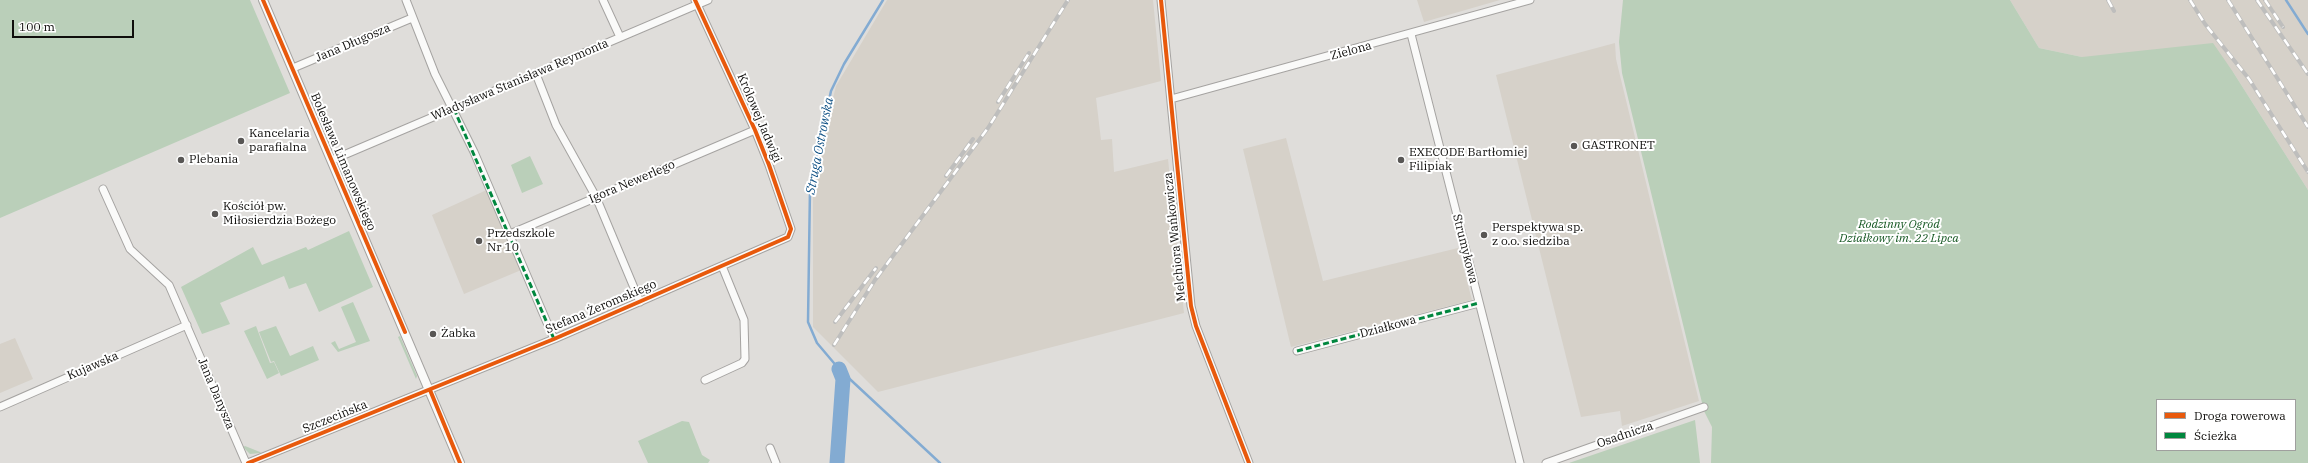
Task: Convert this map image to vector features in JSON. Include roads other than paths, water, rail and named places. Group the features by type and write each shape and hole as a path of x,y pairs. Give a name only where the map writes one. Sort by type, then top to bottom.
{"street":[{"name":"Bolesława Limanowskiego","path":"263,0 460,463"},
{"path":"406,0 435,74 454,109 510,234 554,339"},
{"path":"603,0 620,38"},
{"name":"Władysława Stanisława Reymonta","path":"332,160 620,38 697,2 708,0"},
{"name":"Melchiora Wańkowicza","path":"1161,0 1193,316 1249,463"},
{"name":"Zielona","path":"1171,99 1530,0"},
{"name":"Królowej Jadwigi","path":"697,2 755,130 791,229 788,237 780,242"},
{"name":"Jana Długosza","path":"293,68 412,18"},
{"name":"Strumykowa","path":"1411,34 1520,463"},
{"path":"536,74 556,125 596,197 640,302"},
{"name":"Igora Newerlego","path":"510,234 755,130"},
{"name":"Jana Danysza","path":"103,189 130,248 169,285 247,463"},
{"name":"Stefana Żeromskiego","path":"430,390 554,339 780,242"},
{"path":"706,380 742,363 745,359 744,320 722,266"},
{"name":"Działkowa","path":"1297,351 1479,303"},
{"name":"Kujawska","path":"0,407 187,325"},
{"name":"Szczecińska","path":"247,463 430,390"},
{"name":"Osadnicza","path":"1546,463 1704,407"},
{"path":"770,448 776,463"}],"waterway":[{"name":"Struga Ostrowska","path":"883,0 844,64 831,91 810,188 808,322 817,343 839,369 940,463"},
{"path":"2286,0 2308,34"},
{"name":"Struga Ostrowska","path":"837,463 843,379 839,369"}],"railway":[{"path":"834,345 875,280 988,128 1068,0"},
{"path":"2108,0 2114,11"},
{"path":"2190,0 2205,24 2249,79 2308,172"},
{"path":"2228,0 2308,127"},
{"path":"2257,0 2308,74"},
{"path":"2265,0 2283,27"},
{"path":"998,102 1029,53"},
{"path":"946,176 973,139"},
{"path":"835,322 876,268"}],"place":[{"name":"Kancelaria parafialna","path":"241,141"},
{"name":"GASTRONET","path":"1574,146"},
{"name":"Plebania","path":"181,160"},
{"name":"EXECODE Bartłomiej Filipiak","path":"1401,160"},
{"name":"Kościół pw. Miłosierdzia Bożego","path":"215,214"},
{"name":"Perspektywa sp. z o.o. siedziba","path":"1484,235"},
{"name":"Przedszkole Nr 10","path":"479,241"},
{"name":"Żabka","path":"433,334"}],"park label":[{"name":"Rodzinny Ogród Działkowy im. 22 Lipca","path":"1899,232"}]}
